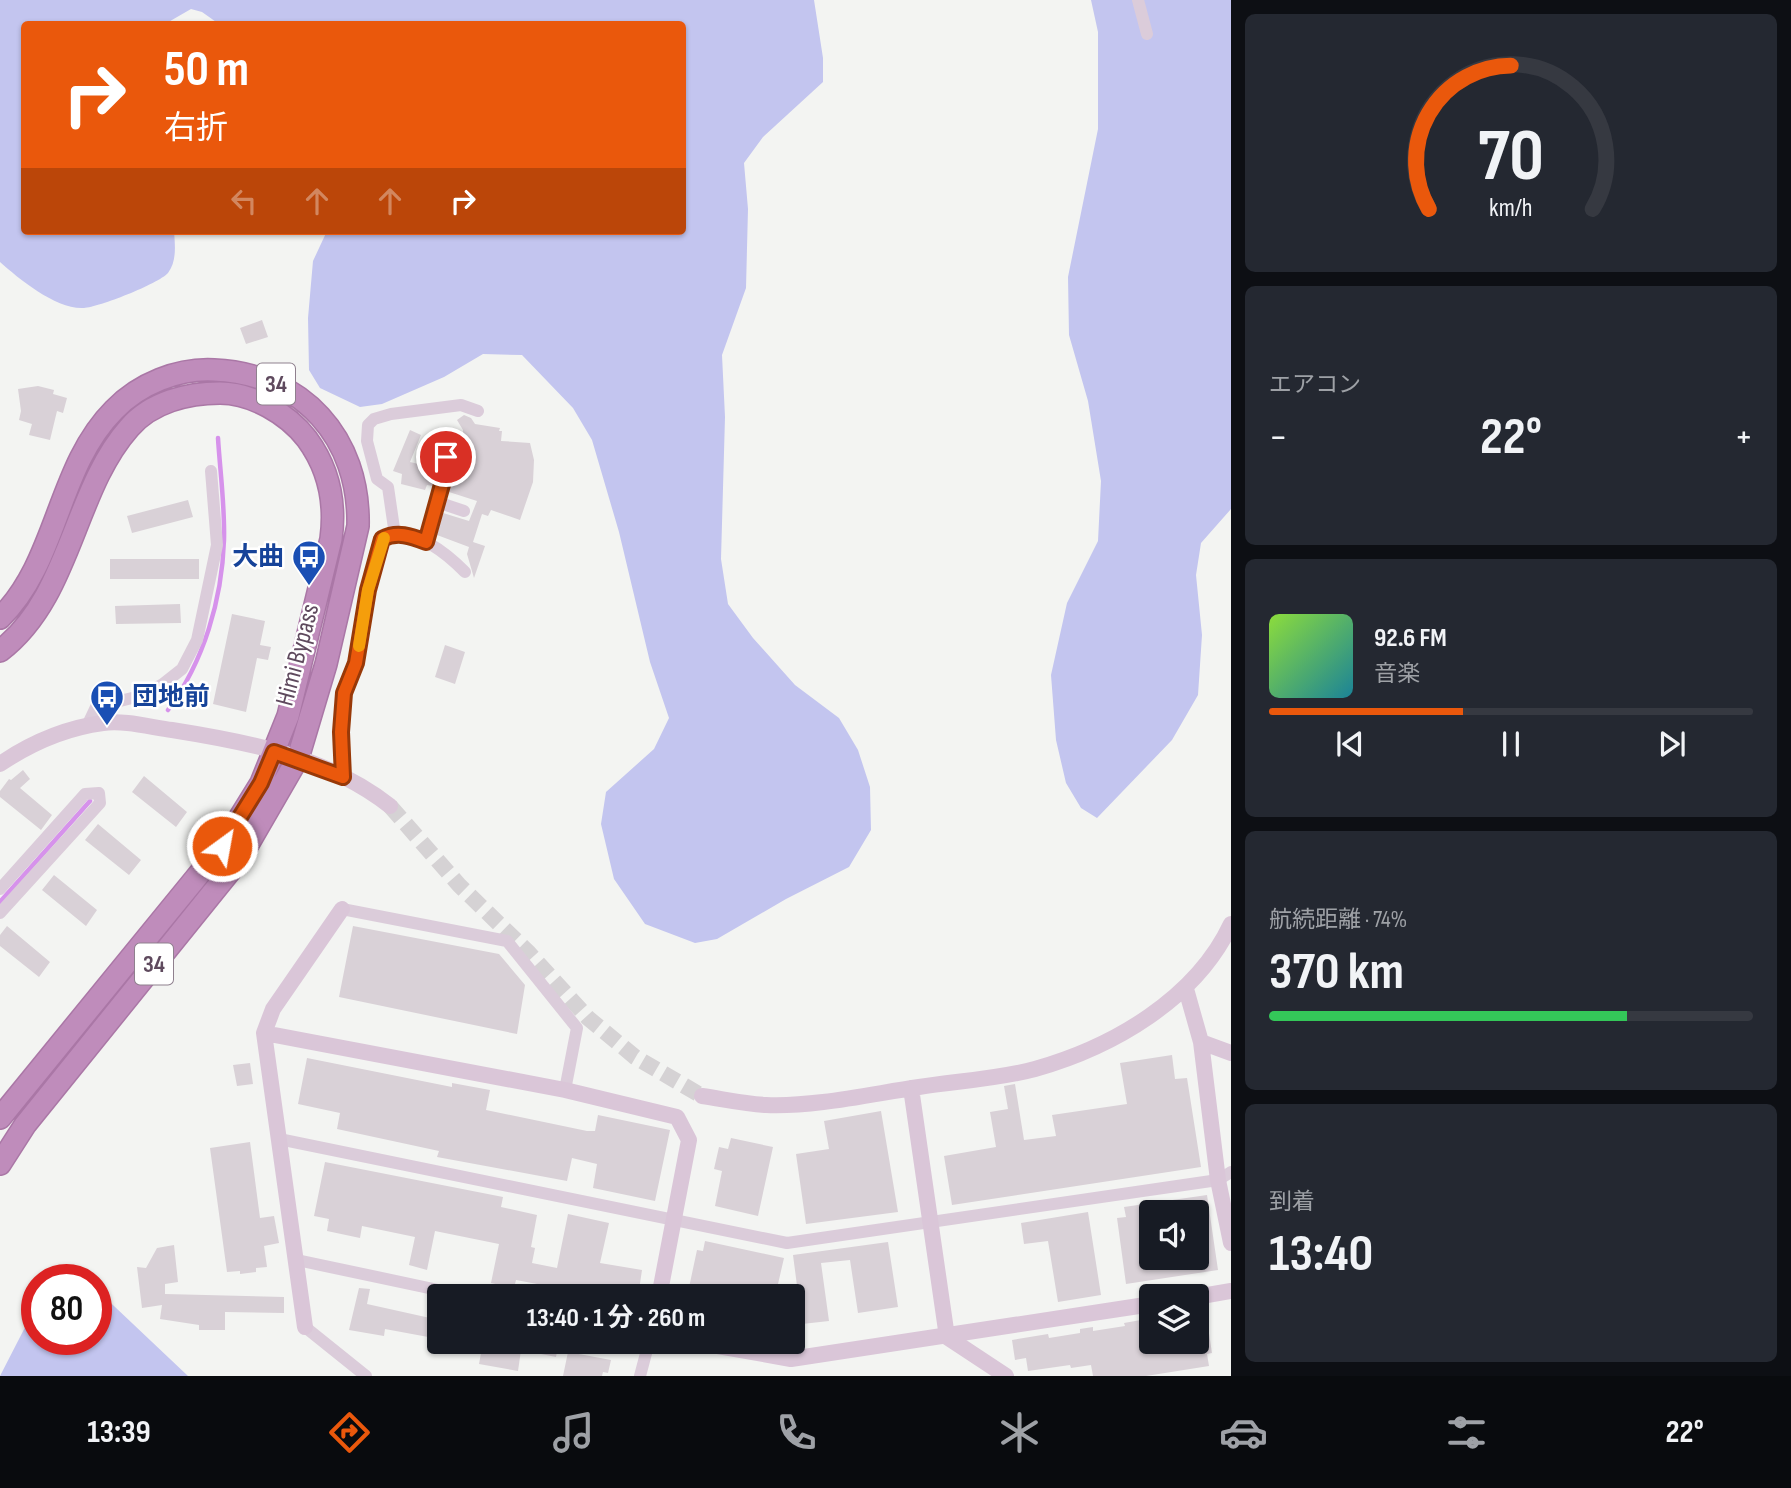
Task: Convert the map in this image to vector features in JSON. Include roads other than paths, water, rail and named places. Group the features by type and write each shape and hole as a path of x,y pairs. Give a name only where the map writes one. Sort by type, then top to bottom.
{"highway":[{"name":"Himi Bypass","path":"0,618 14,604 33,572 86,447 122,402 159,380 188,371 237,371 267,379 296,394 329,426 349,462 358,503 355,546 326,664 298,758 239,860 25,1125 0,1164"},
{"name":"Himi Bypass","path":"0,651 30,622 51,587 106,462 129,428 147,412 185,397 229,393 254,400 291,422 318,453 327,473 332,506 331,539 288,716 261,783 222,846 0,1118"}],"street":[{"path":"1138,0 1147,34"},
{"path":"395,535 388,487 377,479 367,441 368,425 374,419 391,414 461,405 478,411"},
{"path":"426,542 443,481 448,435"},
{"path":"87,726 96,707 140,696 163,684 182,668 197,640 217,545 211,471"},
{"path":"437,502 464,511"},
{"path":"343,777 341,732 344,693 356,663 368,590 382,539 407,535 426,542 449,557 465,572"},
{"path":"0,764 66,729 107,722 244,741 298,758 364,785 390,806"},
{"path":"0,889 85,794 99,793 100,803 1,907"},
{"path":"366,1376 305,1327 264,1033 274,1009 342,909 507,941 577,1028 565,1090"},
{"path":"702,1096 766,1105 836,1100 1034,1069 1069,1058 1139,1021 1186,989 1231,924"},
{"path":"1186,989 1201,1042 1225,1176 1231,1243"},
{"path":"264,1033 565,1090 677,1116 689,1140 662,1284"},
{"path":"1201,1042 1231,1053"},
{"path":"911,1088 947,1337 1006,1376"},
{"path":"279,1139 787,1242 1225,1176"},
{"path":"297,1260 427,1288"},
{"path":"1209,1295 1231,1291"},
{"path":"763,1354 791,1359 1139,1306"},
{"path":"640,1376 646,1354"}],"waterway":[{"path":"168,710 192,671 215,607 224,527 218,438"},
{"path":"0,902 90,801"}],"tunnel":[{"path":"390,806 459,885 528,952 588,1018 635,1057 702,1096"}],"place":[{"name":"大曲","path":"309,587"},
{"name":"団地前","path":"107,727"}]}
